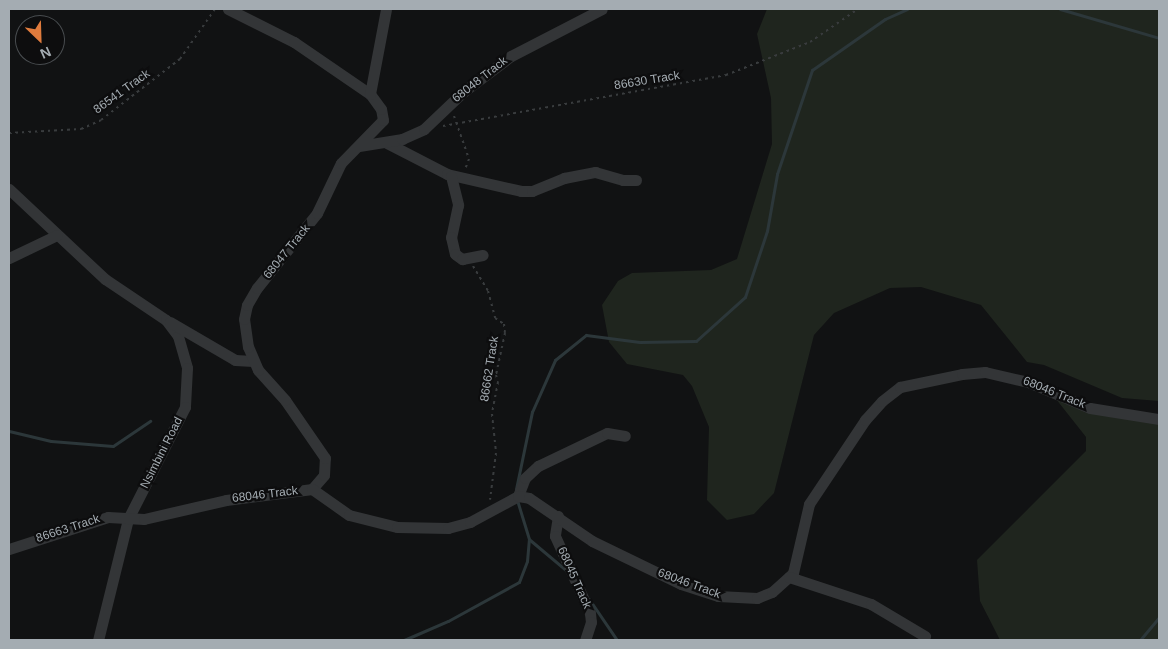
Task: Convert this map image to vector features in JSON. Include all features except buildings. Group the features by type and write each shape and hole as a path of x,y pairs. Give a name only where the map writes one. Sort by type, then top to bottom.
{"street":[{"path":"228,9 294,42 370,94 386,9"},
{"name":"68048 Track","path":"359,146 387,143 424,129 451,102 510,56 602,9"},
{"name":"68047 Track","path":"312,489 324,475 325,458 299,419 253,361 245,333 247,305 317,213 341,163 383,120 381,109 370,94"},
{"path":"387,143 451,176 521,191 532,191 564,178 595,172 623,180 636,180"},
{"path":"451,176 458,205 451,241 457,256 469,258 483,255"},
{"name":"Nsimbini Road","path":"9,189 105,279 166,320 183,350 187,368 185,407 128,519 98,640"},
{"path":"9,258 57,235"},
{"path":"166,320 235,360 253,361"},
{"name":"68046 Track","path":"128,519 144,519 226,500 312,489 349,515 397,527 448,528 470,522 518,496 529,498 558,516 592,542 636,564 718,596 757,598 772,592 789,577 798,562 802,522 809,504 865,420 882,401 900,387 962,374 985,372 1028,382 1090,408 1159,419"},
{"path":"518,496 525,478 538,466 608,433 625,436"},
{"name":"86663 Track","path":"9,549 92,520 108,516 128,519"},
{"name":"68045 Track","path":"558,516 555,536 590,613 585,640"},
{"path":"789,577 871,604 925,636"}],"path":[{"name":"86541 Track","path":"9,133 81,129 101,120 180,59 215,9"},
{"name":"86630 Track","path":"424,129 726,75 810,42 858,9"},
{"path":"451,102 469,159 464,180"},
{"name":"86662 Track","path":"469,258 488,291 495,318 504,324 505,333 496,375 498,382 492,414 496,453 490,502 494,509"}],"shaded area":[{"path":"767,9 1159,9 1159,401 1122,398 1044,365 1027,362 981,305 921,287 890,288 834,313 814,335 774,493 754,514 727,520 707,500 709,427 692,386 683,375 627,364 609,342 602,305 618,281 632,273 711,270 737,259 772,144 771,98 757,34"},
{"path":"1052,394 1159,423 1159,640 1000,640 980,601 977,560 1086,451 1086,437"}],"waterway":[{"path":"516,489 532,412 555,360 586,335 640,342 696,341 745,297 767,231 777,174 812,70 885,19 907,9"},
{"path":"1060,9 1159,38"},
{"path":"9,431 51,441 113,446 150,421"},
{"path":"404,640 448,621 519,582 527,561 529,539 517,500"},
{"path":"530,540 567,571"},
{"path":"589,599 617,640"},
{"path":"1140,640 1159,617"}]}
